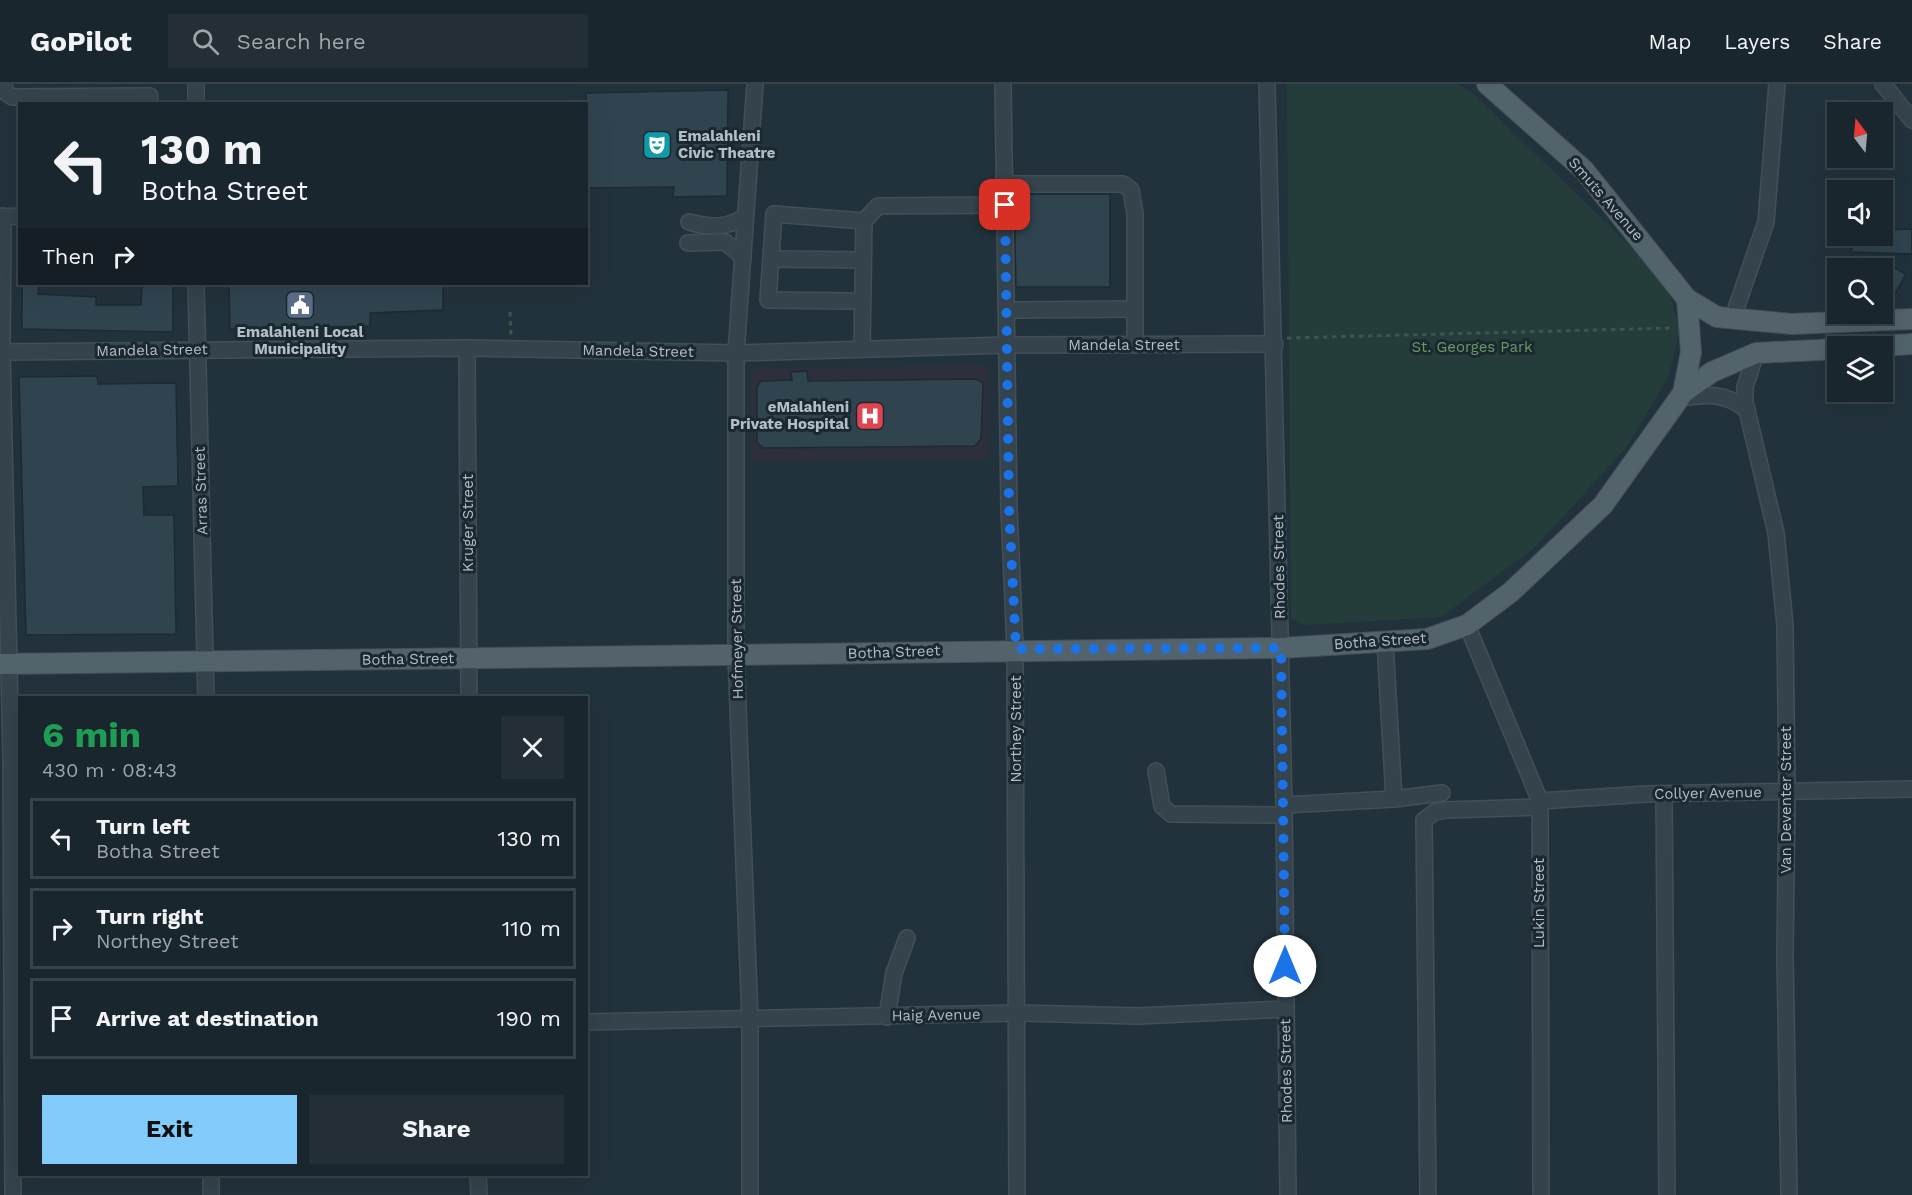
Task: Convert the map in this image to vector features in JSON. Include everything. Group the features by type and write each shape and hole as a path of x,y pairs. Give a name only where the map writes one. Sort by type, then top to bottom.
{"main road":[{"name":"Smuts Avenue","path":"1487,84 1584,170 1687,299"},
{"path":"1687,299 1717,317 1732,320 1792,324 1912,319"},
{"path":"1681,396 1690,352 1691,328 1687,299"},
{"path":"1893,345 1912,344"},
{"path":"1681,396 1712,372 1756,353 1827,350"},
{"name":"Botha Street","path":"5,664 736,655 1016,649 1281,648 1427,639 1467,625 1511,592 1604,505 1681,396"}],"street":[{"path":"4,84 5,92 12,97 150,96"},
{"path":"196,84 196,102"},
{"name":"Hofmeyer Street","path":"750,1195 750,1020 736,655 736,353 755,84"},
{"name":"Northey Street","path":"1003,84 1008,310 1009,508 1016,649 1017,1195"},
{"name":"Rhodes Street","path":"1267,84 1281,648 1288,1195"},
{"path":"1732,320 1766,222 1777,84"},
{"path":"1883,84 1912,120"},
{"path":"1005,184 1127,186 1132,194 1135,214 1135,345"},
{"path":"862,349 864,221 878,206 1005,205"},
{"path":"851,301 768,300 774,214 864,221"},
{"path":"12,1195 1,216 18,216"},
{"path":"689,222 706,226 726,226 745,217"},
{"path":"688,243 725,242 742,257"},
{"path":"771,259 863,260"},
{"name":"Arras Street","path":"196,285 206,696"},
{"path":"1008,310 1134,309"},
{"name":"Mandela Street","path":"1,352 467,348 736,353 1008,345 1135,345 1275,341"},
{"name":"Kruger Street","path":"467,348 469,696"},
{"name":"Van Deventer Street","path":"1756,353 1745,387 1747,410 1776,532 1785,625 1788,792 1785,954 1788,1195"},
{"path":"1681,396 1729,397 1747,410"},
{"name":"Lukin Street","path":"1467,625 1540,804 1541,1195"},
{"path":"1385,642 1394,799"},
{"path":"1156,771 1162,806 1171,814 1284,810 1442,793"},
{"name":"Collyer Avenue","path":"1428,1195 1424,820 1435,812 1446,810 1664,794 1912,789"},
{"path":"1664,794 1667,1195"},
{"path":"887,1017 894,973 907,938"},
{"name":"Haig Avenue","path":"588,1022 1018,1014 1139,1016 1285,1009"},
{"path":"211,1176 211,1195"},
{"path":"478,1176 479,1195"}],"path":[{"path":"510,312 512,349"},
{"path":"1275,341 1691,328"}],"shaded area":[{"name":"eMalahleni Private Hospital","path":"984,365 988,371 990,458 753,462 751,374 754,369"}],"green space":[{"name":"St. Georges Park","path":"1287,84 1458,84 1475,95 1629,245 1669,292 1680,331 1668,377 1626,448 1534,548 1441,617 1304,625 1291,618"}],"building":[{"name":"Emalahleni Civic Theatre","path":"728,90 727,196 673,197 674,187 588,188 588,102 586,102 586,93"},
{"path":"1014,194 1110,194 1110,287 1016,287"},
{"path":"1912,229 1912,254 1850,252 1854,246 1893,246 1893,230"},
{"path":"1893,266 1906,274 1893,297"},
{"path":"22,285 39,285 38,294 96,297 96,305 141,305 142,285 173,285 173,332 22,329"},
{"name":"Emalahleni Local Municipality","path":"229,285 443,285 443,310 370,313 370,326 230,329"},
{"name":"eMalahleni Private Hospital","path":"807,371 808,381 976,379 983,383 981,439 975,446 763,448 757,442 757,387 761,381 792,380 791,372"},
{"path":"97,376 98,384 176,383 178,486 143,487 144,515 174,515 176,634 26,635 19,377"}],"place":[{"name":"Emalahleni Civic Theatre","path":"657,145"},
{"name":"Emalahleni Local Municipality","path":"300,305"},
{"name":"eMalahleni Private Hospital","path":"870,416"}],"route":[{"path":"1005,205 1009,508 1016,649 1281,648 1285,966"}]}
